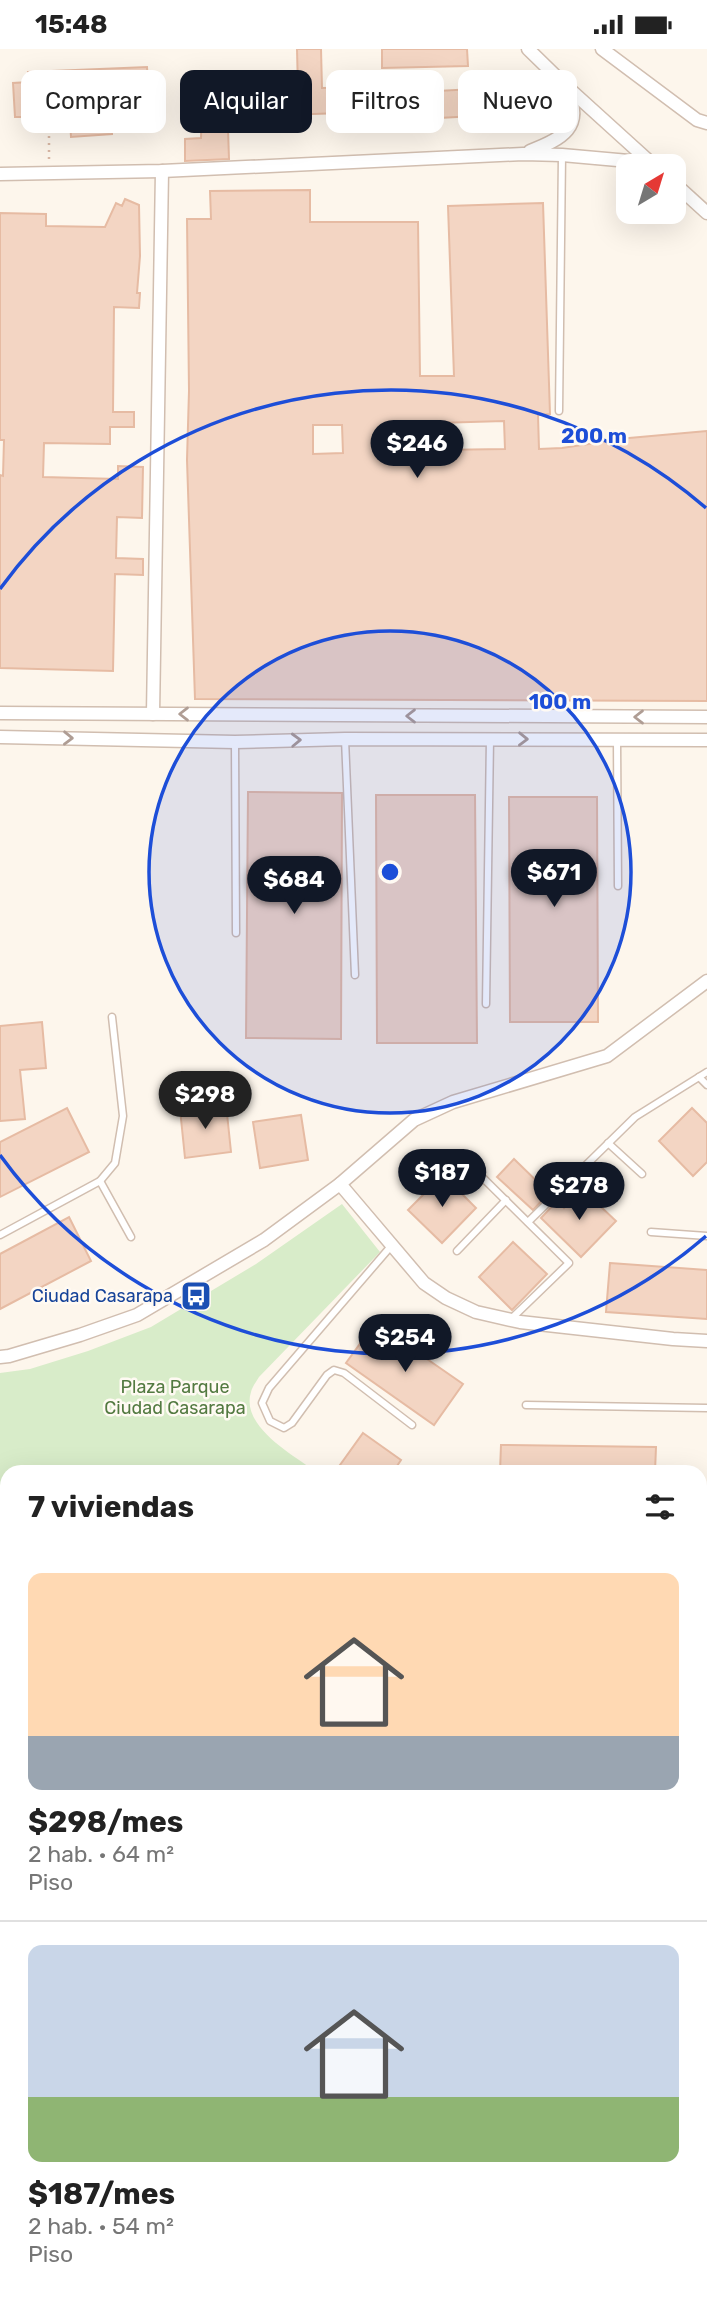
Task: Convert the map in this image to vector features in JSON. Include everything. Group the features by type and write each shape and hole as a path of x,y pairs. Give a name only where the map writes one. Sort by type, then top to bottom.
{"street":[{"path":"528,49 550,70"},
{"path":"602,49 697,120 707,123"},
{"path":"577,96 641,154"},
{"path":"523,154 556,142 566,133"},
{"path":"0,174 162,171 523,154 616,161"},
{"path":"153,714 162,171"},
{"path":"686,194 707,213"},
{"path":"0,713 707,717"},
{"path":"0,737 235,742 345,739 707,740"},
{"path":"0,1357 80,1335 137,1315 264,1240 340,1184 414,1119 453,1102 607,1056 707,981"},
{"path":"340,1184 424,1283 446,1298 476,1312 510,1320 707,1341"}],"lane":[{"path":"559,411 562,155"},
{"path":"345,739 355,975"},
{"path":"486,1004 490,739"},
{"path":"617,740 618,886"},
{"path":"235,742 236,933"},
{"path":"0,1235 100,1181 115,1163 123,1116 111,1017"},
{"path":"528,1222 635,1117 707,1072"},
{"path":"699,1077 707,1085"},
{"path":"608,1143 642,1174"},
{"path":"480,1175 569,1262 510,1320"},
{"path":"100,1181 131,1237"},
{"path":"457,1251 506,1200"},
{"path":"651,1231 707,1236"},
{"path":"392,1245 269,1388 262,1403 270,1421 284,1428 292,1423 327,1375 334,1370 344,1373 412,1425"},
{"path":"526,1405 707,1408"}],"path":[{"path":"49,133 49,173"}],"green space":[{"name":"Plaza Parque Ciudad Casarapa","path":"342,1204 380,1252 259,1377 252,1390 250,1405 253,1417 261,1428 283,1449 307,1465 0,1465 0,1373 30,1369 151,1327 256,1264"}],"building":[{"path":"297,49 321,49 326,114 312,114 312,70 298,70"},
{"path":"382,49 467,49 468,66 382,68"},
{"path":"147,67 147,70 76,70"},
{"path":"21,82 21,117 15,117 13,83"},
{"path":"458,90 458,117 444,118 444,91"},
{"path":"71,133 112,133 112,134 71,137"},
{"path":"201,133 228,133 229,159 185,161 185,139 201,138"},
{"path":"310,190 310,222 418,222 420,376 454,376 448,206 543,203 550,414 538,415 539,449 707,431 707,701 195,699 187,460 187,219 211,219 210,191","holes":["504,421 505,449 438,450 437,423","313,425 342,425 343,453 313,454"]},
{"path":"125,199 139,205 140,256 137,293 140,293 139,308 114,307 113,412 134,412 134,427 110,427 110,444 44,443 43,477 118,479 118,466 143,467 142,518 117,517 116,558 143,559 143,575 115,574 113,671 0,668 0,475 3,476 4,440 0,440 0,213 46,214 46,226 105,227 116,203 122,206"},
{"path":"248,792 342,793 341,1039 246,1038"},
{"path":"376,795 475,795 477,1043 377,1043"},
{"path":"509,797 597,797 598,1022 510,1022"},
{"path":"42,1022 46,1068 20,1070 25,1119 0,1121 0,1026"},
{"path":"226,1104 231,1152 185,1158 180,1109"},
{"path":"67,1108 89,1152 0,1197 0,1142"},
{"path":"692,1108 707,1123 707,1162 693,1176 659,1141"},
{"path":"301,1115 308,1160 260,1168 253,1122"},
{"path":"514,1159 549,1193 533,1210 497,1177"},
{"path":"443,1175 476,1208 442,1243 408,1210"},
{"path":"582,1189 616,1221 581,1257 541,1218 557,1201 564,1208"},
{"path":"69,1217 91,1261 0,1309 0,1254"},
{"path":"513,1242 547,1274 512,1310 479,1277"},
{"path":"610,1263 707,1270 707,1319 606,1312"},
{"path":"375,1323 463,1384 434,1425 346,1363"},
{"path":"363,1433 401,1460 398,1465 340,1465"},
{"path":"501,1445 656,1447 655,1465 500,1465"}],"place":[{"name":"Ciudad Casarapa","path":"196,1296"}]}
